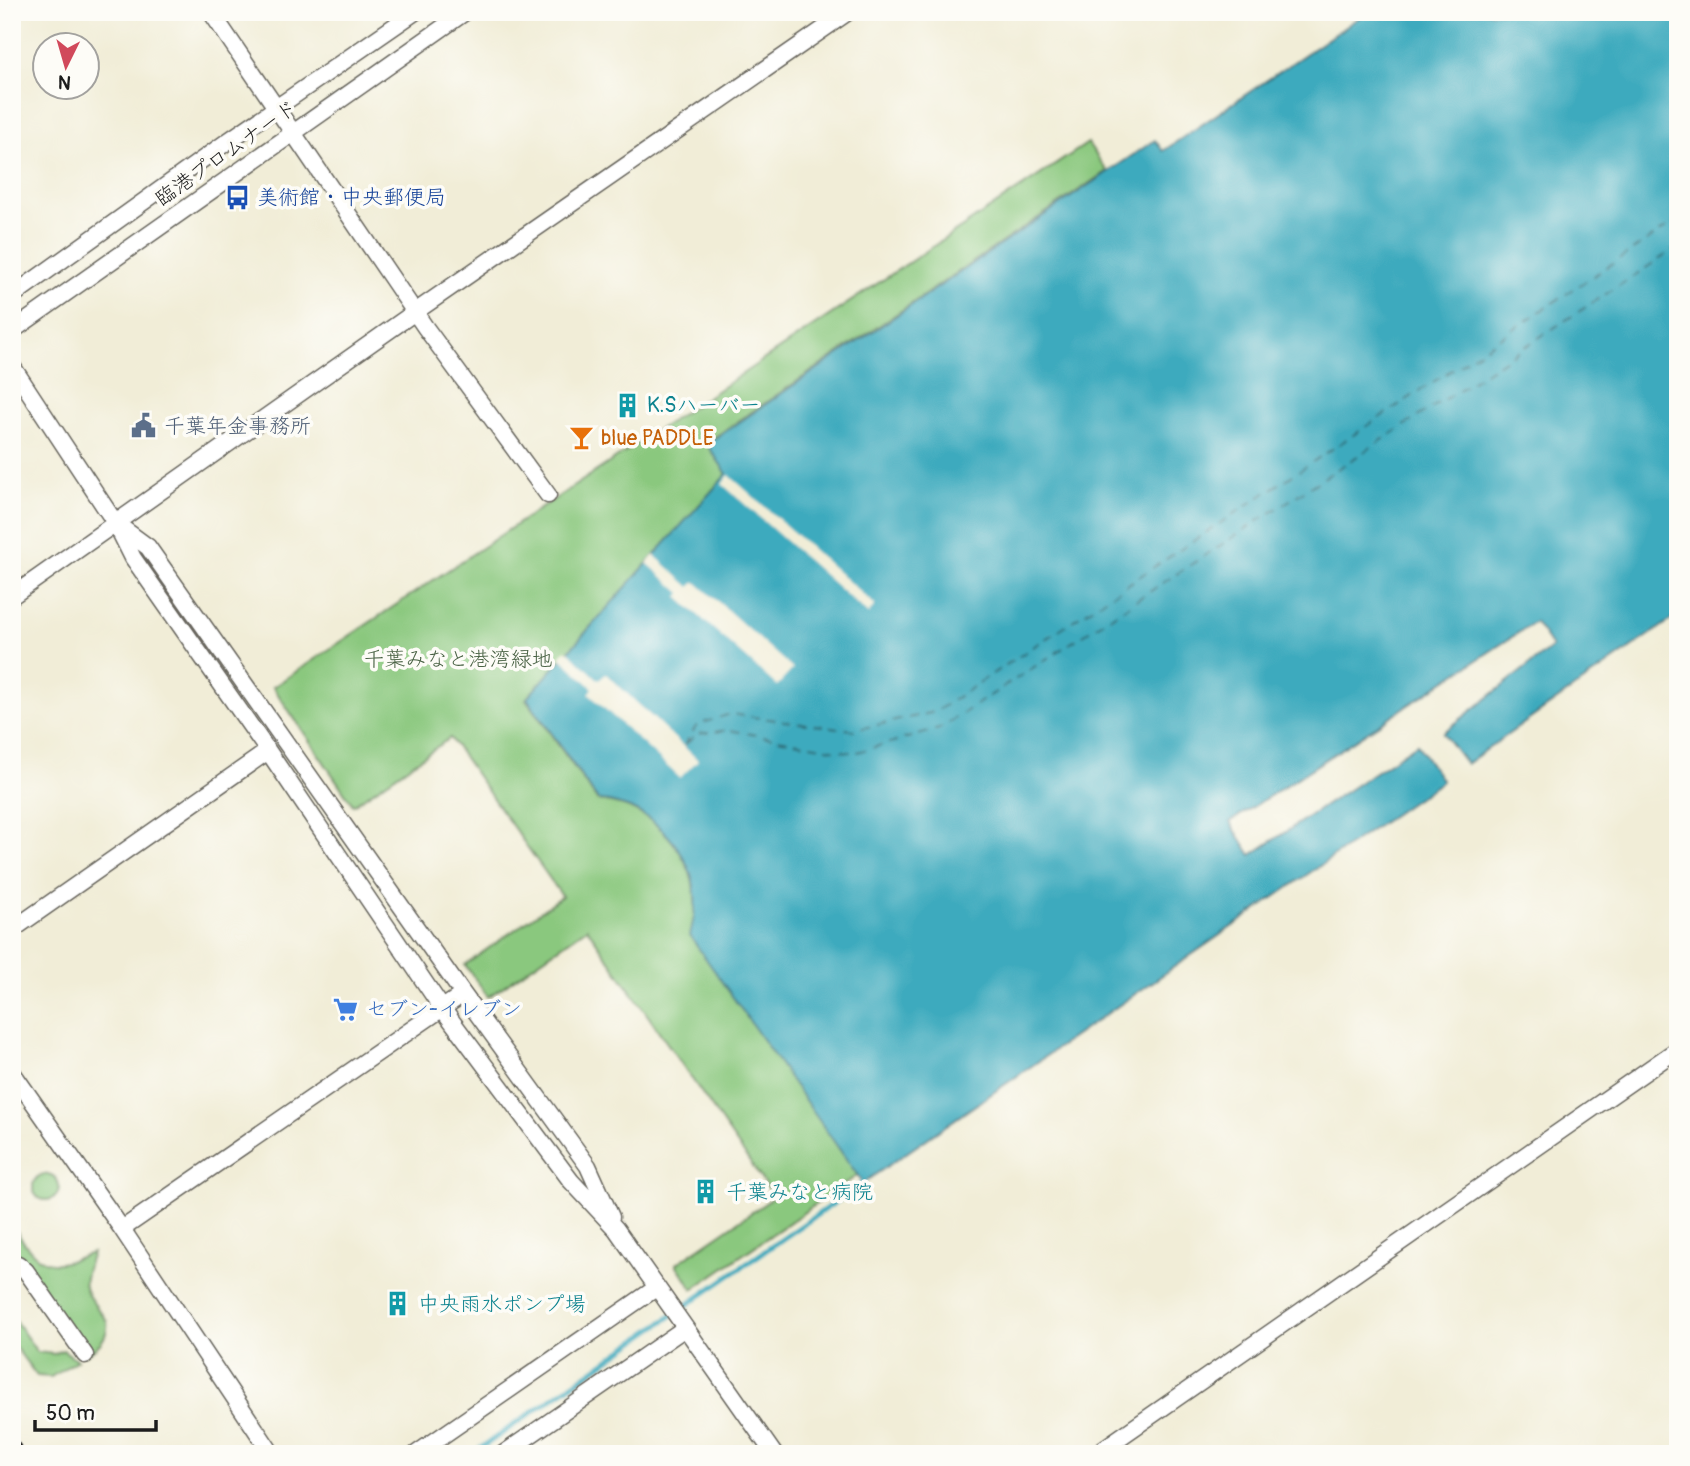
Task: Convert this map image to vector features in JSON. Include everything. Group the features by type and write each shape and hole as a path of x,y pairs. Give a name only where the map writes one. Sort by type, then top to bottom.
{"street":[{"path":"211,12 415,312 548,495"},
{"name":"臨港プロムナード","path":"12,296 415,12"},
{"name":"臨港プロムナード","path":"12,331 465,12"},
{"path":"12,596 848,12"},
{"path":"12,366 116,524 133,558 443,1008 571,1181 616,1229 774,1454"},
{"path":"116,524 148,547 463,994 588,1166 616,1229"},
{"path":"12,930 268,751"},
{"path":"122,1228 463,994"},
{"path":"1096,1454 1678,1049"},
{"path":"12,1072 122,1228 272,1454"},
{"path":"12,1262 26,1270 85,1355"},
{"path":"416,1454 656,1288"},
{"path":"503,1454 683,1325"}],"green space":[{"name":"千葉みなと港湾緑地","path":"1088,143 1107,171 706,443 727,474 526,699 597,800 643,815 668,836 677,848 691,877 694,892 695,911 691,936 858,1175 693,1289 676,1264 774,1197 587,928 488,997 465,965 562,896 450,738 353,805 273,687"},
{"path":"46,1174 55,1178 59,1187 55,1196 46,1200 37,1196 33,1187 37,1178"},
{"path":"12,1225 31,1251 44,1261 63,1262 92,1253 85,1276 86,1290 107,1321 107,1327 102,1342 85,1355 12,1262"},
{"path":"12,1316 37,1352 54,1354 63,1350 77,1360 51,1377 37,1376 12,1343"}],"water":[{"path":"1367,12 1678,12 1678,615 1466,764 1443,733 1552,647 1535,622 1230,822 1251,855 1417,744 1442,781 863,1183 690,936 695,893 692,877 678,848 644,815 598,800 527,698 727,474 707,444 1155,140 1163,151"}],"pier":[{"path":"729,475 875,605 868,614 722,484"},
{"path":"654,555 690,587 696,582 793,669 777,686 678,597 681,593 647,563"},
{"path":"566,649 599,680 606,674 698,760 680,778 589,694 593,688 560,657"}],"waterway":[{"path":"472,1454 863,1183"}],"ferry route":[{"path":"684,746 697,725 730,714 854,730 935,712 1678,220"},
{"path":"687,743 698,734 729,730 854,753 939,729 1678,247"}],"railway":[{"path":"12,1437 24,1454"}],"place":[{"name":"美術館・中央郵便局","path":"237,197"},
{"name":"K.Sハーバー","path":"627,405"},
{"name":"千葉年金事務所","path":"144,426"},
{"name":"blue PADDLE","path":"581,438"},
{"name":"セブン-イレブン","path":"346,1009"},
{"name":"千葉みなと病院","path":"706,1192"},
{"name":"中央雨水ポンプ場","path":"398,1304"}]}
